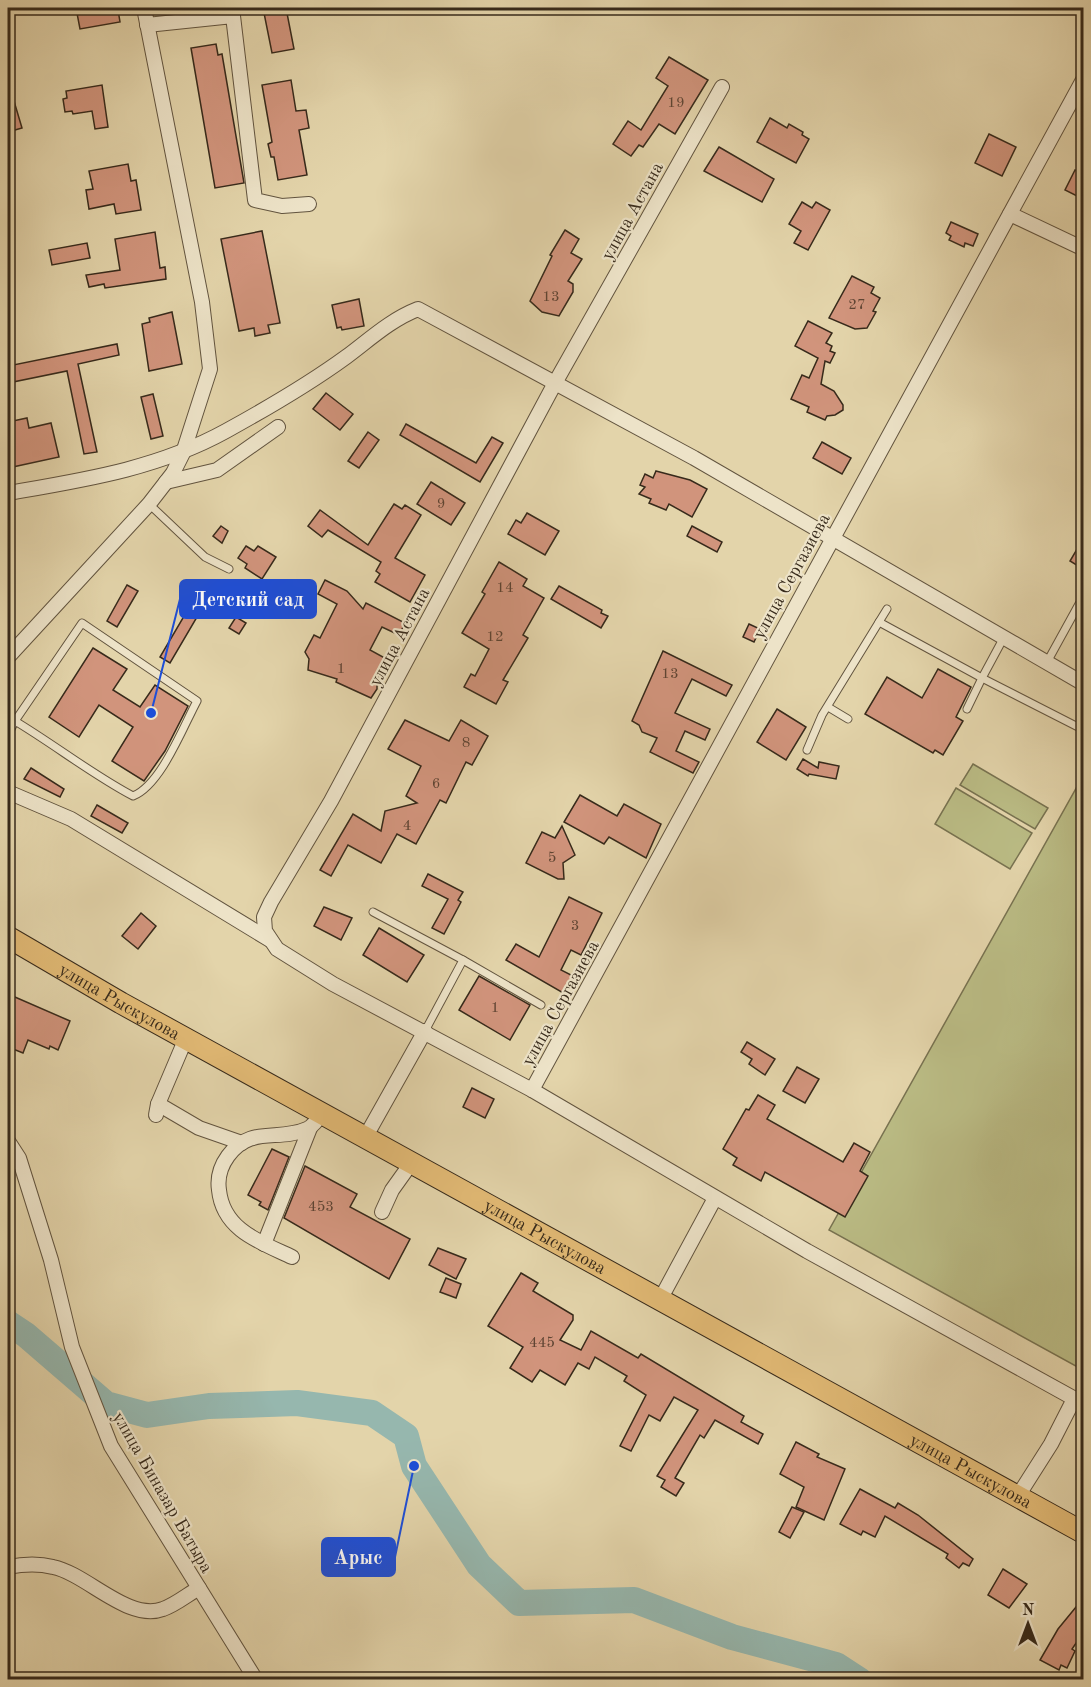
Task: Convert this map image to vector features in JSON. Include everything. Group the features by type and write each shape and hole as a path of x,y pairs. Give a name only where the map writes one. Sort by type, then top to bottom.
{"main road":[{"name":"улица Рыскулова","path":"8,937 186,1038 316,1120 366,1136 1083,1533"}],"street":[{"path":"8,657 149,504 166,482 183,453 210,369 202,302 144,8"},
{"path":"147,25 233,12 255,200 282,206 309,204"},
{"name":"улица Сергазиева","path":"532,1090 830,538 867,480 1083,78"},
{"name":"улица Астана","path":"272,941 265,931 264,917 271,902 331,801 555,383 722,87"},
{"path":"1010,214 1083,249"},
{"path":"8,493 105,476 183,453 227,431 344,358 400,316 418,309 772,501 830,538 1083,684"},
{"path":"166,482 217,470 278,427"},
{"path":"8,792 71,819 272,941 277,949 333,984 532,1090 715,1198 1079,1401 1018,1496"},
{"path":"366,1136 425,1031"},
{"path":"186,1038 157,1109 199,1128 242,1143"},
{"path":"292,1257 247,1236 229,1219 220,1203 220,1166 233,1149 251,1137 292,1134 316,1120"},
{"path":"264,1244 273,1216 316,1120"},
{"name":"улица Биназар Батыра","path":"8,1141 19,1158 51,1260 72,1347 111,1446 256,1680"},
{"path":"382,1212 392,1190 412,1162"},
{"path":"661,1298 715,1198"},
{"path":"8,1567 27,1564 54,1567 80,1577 123,1606 138,1609 161,1610 199,1588"}],"lane":[{"path":"149,504 205,557 229,570"},
{"path":"1046,664 1083,595"},
{"path":"807,750 828,706 886,609"},
{"path":"879,622 1078,727"},
{"path":"8,716 15,721 134,796 141,793 161,769 197,701 82,623 15,721 8,735"},
{"path":"967,708 1003,639"},
{"path":"828,706 848,719"},
{"path":"373,912 541,1005"},
{"path":"425,1031 463,960"}],"green space":[{"path":"973,764 1048,808 1035,829 960,785"},
{"path":"1083,776 1083,1370 829,1230"},
{"path":"956,788 1032,833 1010,869 935,824"}],"building":[{"path":"76,8 102,8 103,13 118,10 120,22 80,29"},
{"path":"263,8 286,8 294,49 272,53"},
{"path":"216,44 218,55 222,54 244,183 215,188 191,48"},
{"path":"669,57 708,80 675,134 659,124 643,147 639,145 631,156 613,144 628,121 641,130 668,86 656,78"},
{"path":"291,80 296,111 306,110 309,128 299,130 307,175 278,180 274,157 271,157 268,144 272,142 262,85"},
{"path":"102,85 108,127 95,129 92,111 73,114 72,111 65,112 63,99 67,98 66,91"},
{"path":"8,91 11,91 22,128 8,132"},
{"path":"770,118 787,128 789,124 803,132 802,135 809,139 796,163 757,142"},
{"path":"989,134 1016,147 1002,176 975,163"},
{"path":"719,147 774,179 762,202 704,171"},
{"path":"128,164 131,181 136,180 141,210 116,214 114,204 89,209 86,190 93,189 89,171"},
{"path":"1075,170 1083,174 1083,199 1065,190"},
{"path":"802,202 812,208 816,202 830,210 808,250 794,243 801,231 789,224"},
{"path":"951,222 978,234 973,246 965,243 964,247 949,240 951,236 946,233"},
{"path":"565,230 579,239 571,253 582,259 568,281 573,284 573,292 559,316 542,312 530,301 552,256 550,255"},
{"path":"262,231 280,323 268,325 270,333 255,336 254,328 239,331 221,239"},
{"path":"155,232 160,268 165,267 166,279 105,288 104,284 89,287 86,275 120,270 115,239"},
{"path":"87,243 90,258 52,265 49,250"},
{"path":"852,276 874,287 871,293 880,298 873,311 876,312 867,328 855,329 829,318"},
{"path":"359,299 364,326 342,330 341,327 337,328 332,305"},
{"path":"172,312 182,364 149,371 142,324 150,322 149,318"},
{"path":"808,321 832,333 826,343 832,346 830,351 835,353 830,363 825,361 821,384 834,391 843,405 843,410 835,415 827,416 825,420 807,412 809,407 791,399 802,375 809,378 818,358 795,346"},
{"path":"117,344 119,355 78,364 97,452 84,454 67,371 8,383 8,366"},
{"path":"326,393 353,414 340,430 313,409"},
{"path":"153,394 163,436 151,439 141,397"},
{"path":"27,418 29,428 51,423 59,457 8,468 8,422"},
{"path":"406,424 476,463 492,437 503,443 480,482 400,435"},
{"path":"368,432 379,440 359,468 348,461"},
{"path":"822,442 851,458 842,474 813,458"},
{"path":"656,471 690,480 707,489 692,517 669,504 666,510 649,503 651,499 639,494 645,487 640,485 645,474 653,478"},
{"path":"431,482 465,503 451,525 417,504"},
{"path":"394,504 402,509 405,505 421,515 395,558 425,575 410,602 375,582 380,574 376,571 381,562 328,530 322,537 308,526 320,510 368,545"},
{"path":"527,513 559,531 545,555 508,534 516,520 521,523"},
{"path":"221,526 228,531 222,543 213,536"},
{"path":"692,526 722,542 717,552 687,536"},
{"path":"1083,539 1083,569 1070,561"},
{"path":"246,546 254,551 258,546 276,557 262,579 245,568 247,564 238,558"},
{"path":"499,562 527,579 523,586 544,598 523,635 528,638 503,680 508,682 496,704 464,687 471,674 475,676 489,649 462,633 485,594 482,592"},
{"path":"325,580 347,591 363,609 366,603 405,623 399,635 382,627 370,650 392,662 377,679 377,689 371,698 336,682 337,679 308,670 309,659 305,652 314,635 320,638 337,604 318,594"},
{"path":"127,585 138,591 117,627 107,621"},
{"path":"559,586 602,610 601,613 608,616 601,628 551,599"},
{"path":"197,594 207,600 170,663 160,657"},
{"path":"236,617 246,623 239,634 229,628"},
{"path":"749,624 760,629 754,642 743,637"},
{"path":"93,648 127,669 113,690 140,707 155,685 188,706 165,751 144,781 112,761 133,727 99,705 79,737 49,717"},
{"path":"663,651 732,685 726,696 692,679 675,713 710,729 705,740 685,731 676,751 699,762 693,773 650,752 657,738 642,732 639,725 632,721"},
{"path":"938,669 971,687 956,717 963,721 943,755 935,750 933,753 865,714 887,677 922,698"},
{"path":"777,709 806,727 786,760 757,742"},
{"path":"405,720 449,741 461,720 488,736 472,765 466,762 446,803 440,800 416,844 397,834 381,863 348,845 331,876 320,870 353,814 381,831 385,811 417,803 406,796 421,766 388,749"},
{"path":"803,759 818,768 819,762 839,766 836,779 809,774 808,776 797,769"},
{"path":"31,768 64,789 60,797 24,779"},
{"path":"580,795 617,816 624,804 661,824 646,858 609,837 604,844 564,822"},
{"path":"97,805 128,823 122,833 91,816"},
{"path":"562,826 575,855 563,863 564,879 558,879 526,863 542,832 555,838"},
{"path":"428,874 463,892 458,900 461,902 444,934 432,928 448,899 422,886"},
{"path":"569,897 602,913 581,955 571,950 561,970 575,977 565,994 506,960 516,944 539,957"},
{"path":"324,907 352,918 341,940 314,926"},
{"path":"141,913 156,926 138,949 122,936"},
{"path":"379,928 424,955 407,982 363,955"},
{"path":"479,976 530,1005 510,1040 459,1010"},
{"path":"8,994 70,1021 58,1050 50,1046 49,1049 28,1040 23,1053 8,1047"},
{"path":"747,1042 775,1059 765,1075 749,1064 752,1059 741,1052"},
{"path":"797,1067 819,1079 805,1103 783,1091"},
{"path":"472,1088 494,1099 485,1118 463,1107"},
{"path":"758,1095 775,1105 767,1119 843,1162 854,1143 870,1152 860,1171 868,1176 845,1217 765,1172 761,1181 733,1165 737,1158 723,1149 746,1109 749,1110"},
{"path":"272,1149 289,1157 268,1210 259,1205 261,1202 248,1195"},
{"path":"305,1166 357,1194 350,1207 410,1239 389,1279 284,1218"},
{"path":"438,1248 466,1259 456,1279 429,1265"},
{"path":"521,1273 538,1283 533,1291 573,1315 573,1320 560,1340 581,1350 591,1331 638,1358 641,1354 744,1416 741,1422 763,1434 758,1444 715,1420 704,1438 700,1435 675,1478 684,1483 676,1496 661,1487 665,1480 657,1476 698,1410 674,1397 660,1421 649,1415 631,1451 620,1446 646,1395 624,1381 627,1376 595,1357 589,1369 578,1363 565,1385 540,1370 532,1382 510,1368 523,1347 488,1326"},
{"path":"446,1278 461,1284 456,1298 440,1292"},
{"path":"796,1442 819,1454 817,1457 845,1469 824,1520 796,1507 804,1487 780,1474"},
{"path":"860,1489 895,1508 898,1503 918,1515 973,1559 969,1566 963,1563 959,1568 946,1558 948,1554 885,1516 875,1537 863,1531 861,1535 840,1524"},
{"path":"792,1507 804,1512 790,1538 779,1532"},
{"path":"1003,1569 1027,1584 1009,1608 988,1595"},
{"path":"1076,1607 1083,1612 1083,1633 1072,1649 1075,1651 1067,1668 1061,1665 1059,1670 1040,1660 1058,1629"}],"waterway":[{"path":"8,1323 26,1335 106,1404 147,1415 209,1406 297,1403 372,1413 406,1436 414,1466 479,1565 519,1603 634,1600 732,1637 836,1665 859,1680"}],"place":[{"name":"Детский сад","path":"151,713"},
{"name":"Арыс","path":"414,1466"}]}
